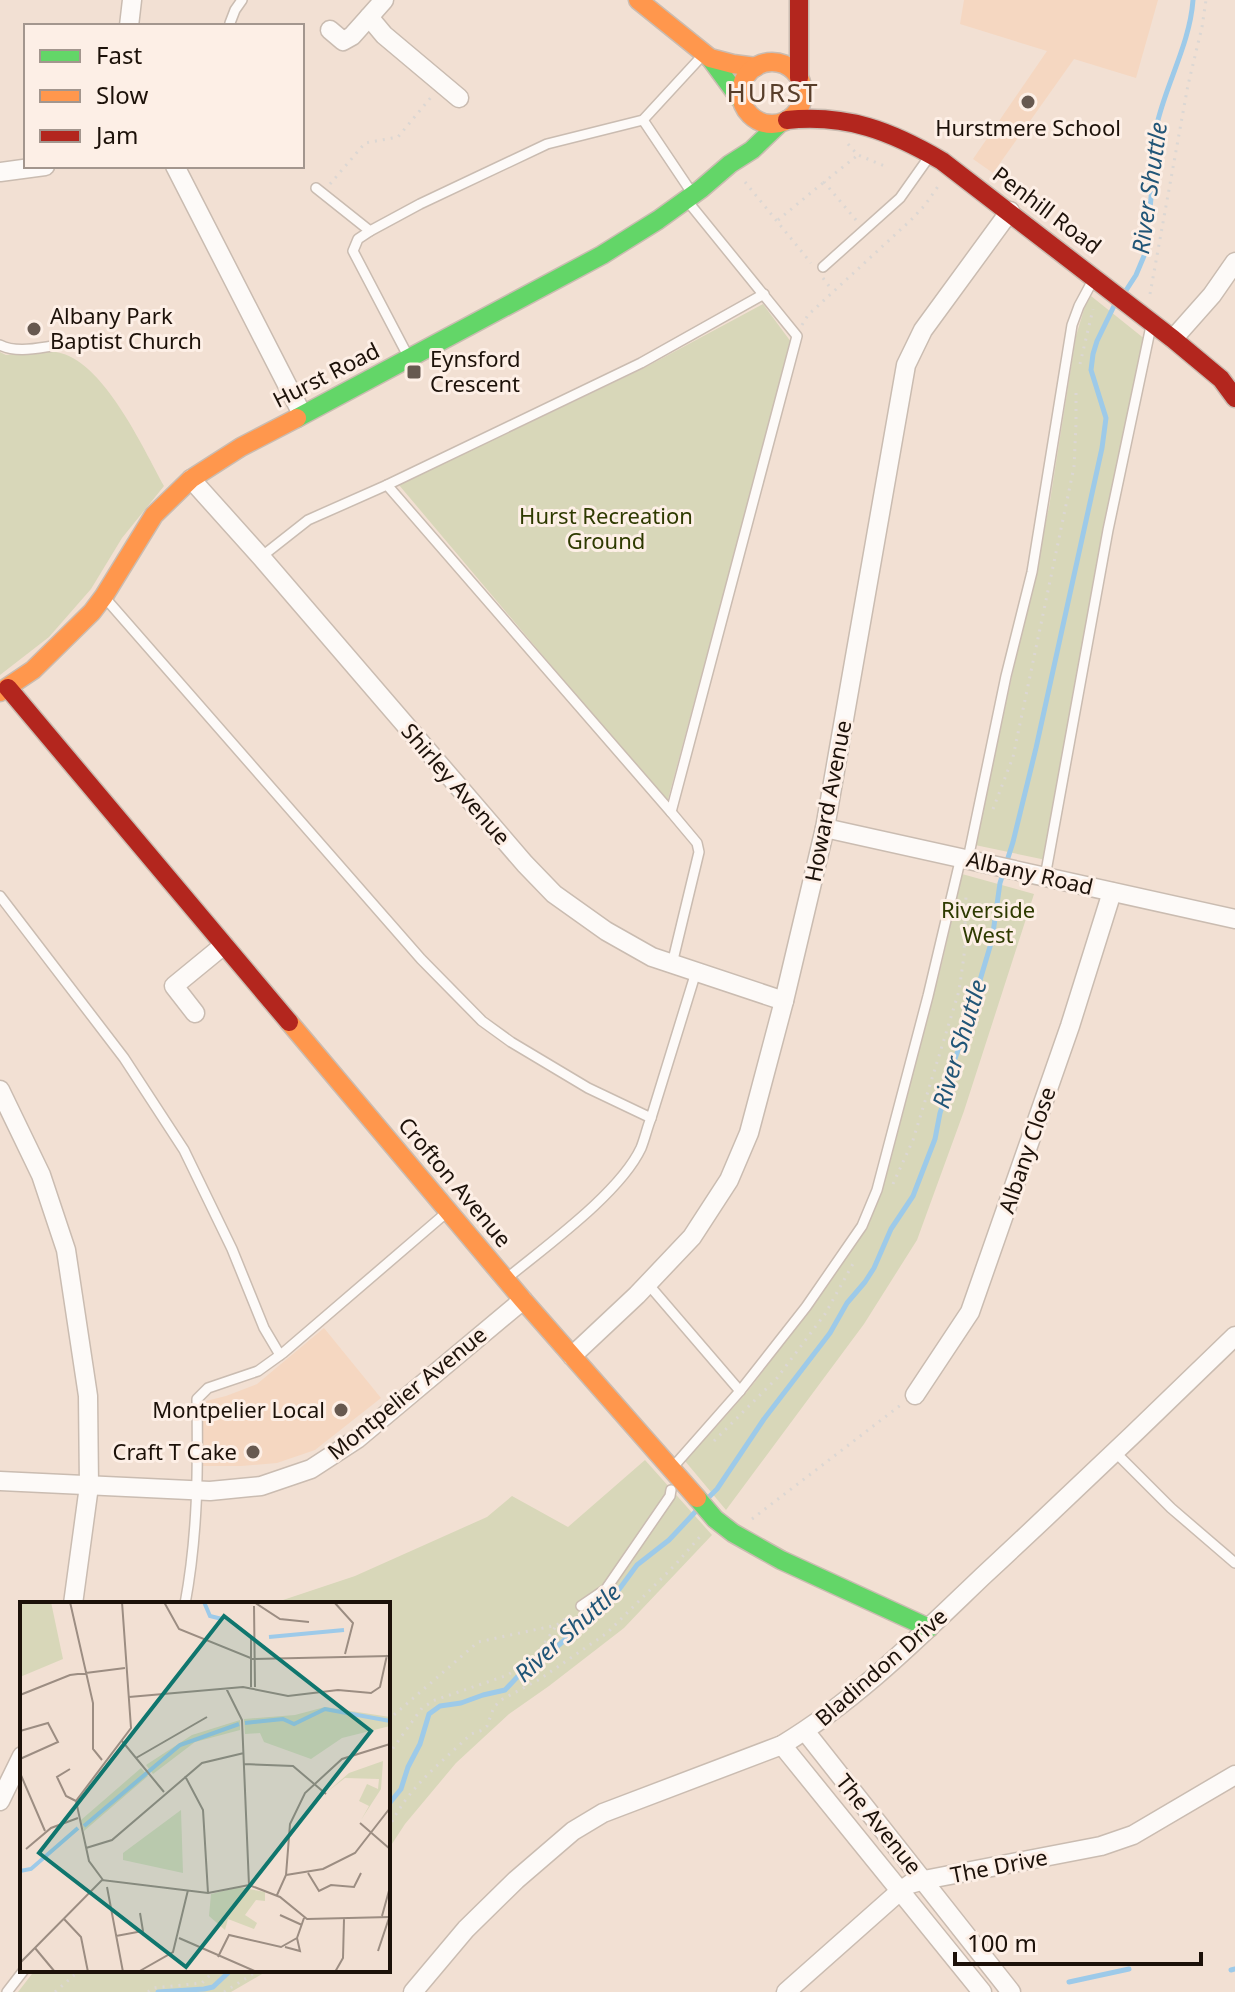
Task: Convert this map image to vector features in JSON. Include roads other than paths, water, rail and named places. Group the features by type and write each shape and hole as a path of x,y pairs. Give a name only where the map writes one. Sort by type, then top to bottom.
{"main road":[{"path":"649,3 707,56 754,119 772,126 783,122"},
{"name":"Hurst Road","path":"730,164 742,133 741,84 747,74 779,50 798,6"},
{"name":"Hurst Road","path":"4,690 55,650 92,612 154,515 191,479 241,447 602,255 690,197 752,150 797,110 802,100 798,6"},
{"path":"707,56 733,64 785,64 801,81"},
{"name":"Penhill Road","path":"801,81 817,99 835,109 848,128"},
{"name":"Penhill Road","path":"783,122 806,118 906,140 931,154 1095,277 1103,295 1152,322 1221,379 1235,398"},
{"name":"Crofton Avenue","path":"4,690 572,1356 675,1485 733,1533 781,1560 929,1628"}],"street":[{"path":"129,24 132,0"},
{"path":"330,30 343,41 352,36 384,0"},
{"path":"369,17 384,35 459,98"},
{"path":"0,172 30,168"},
{"path":"176,168 302,414"},
{"name":"Howard Avenue","path":"572,1356 692,1237 729,1180 749,1133 825,828 906,365 923,330 1010,211"},
{"path":"1173,339 1212,295 1235,262"},
{"name":"Shirley Avenue","path":"191,479 554,894 606,931 652,957 784,1001"},
{"name":"Albany Road","path":"825,828 1235,919"},
{"name":"Albany Close","path":"915,1395 970,1312 1070,1026 1112,892"},
{"path":"195,1013 174,986 224,945"},
{"path":"0,1090 41,1175 66,1250 88,1396 89,1486 73,1602"},
{"name":"Montpelier Avenue","path":"0,1481 198,1490 261,1486 311,1469 357,1439 523,1300"},
{"name":"Bladindon Drive","path":"413,1992 466,1929 573,1831 603,1813 782,1745 849,1699 929,1628 1235,1336"},
{"name":"The Avenue","path":"805,1731 1011,1992"},
{"name":"The Avenue","path":"782,1745 982,1992"},
{"path":"0,1801 20,1760"},
{"name":"The Drive","path":"786,1992 910,1884 1101,1846 1133,1835 1235,1775"}],"lane":[{"path":"230,24 242,0"},
{"path":"409,359 353,251 358,239 420,204 547,144 643,120 707,56"},
{"path":"643,120 690,197 797,336 671,812"},
{"path":"823,267 900,198 931,154"},
{"path":"320,191 370,231"},
{"path":"581,1606 606,1589 740,1391 806,1307 862,1226 877,1190 964,858 1032,572 1072,325 1095,277"},
{"path":"261,557 308,520 641,363 764,294"},
{"path":"1045,877 1108,530 1152,322"},
{"path":"0,345 16,350 60,345"},
{"path":"387,485 697,843 699,852 672,964"},
{"path":"104,596 421,959 482,1021 588,1088 651,1118"},
{"path":"0,896 124,1058 184,1150 232,1249 264,1328 280,1355"},
{"path":"506,1279 593,1207 622,1178 640,1149 696,971"},
{"path":"185,1602 192,1570 198,1490 197,1399 208,1388 258,1371 280,1355 448,1211"},
{"path":"648,1284 740,1391"},
{"path":"1115,1452 1171,1508 1235,1563"},
{"path":"7,1992 22,1972"}],"waterway":[{"name":"River Shuttle","path":"1125,292 1144,256 1158,120 1188,31 1193,0"},
{"name":"River Shuttle","path":"707,1499 830,1333 847,1303 874,1268 891,1229 913,1196 935,1139 953,1064 992,940 1000,883 1036,748 1102,448 1106,418 1091,370 1097,341 1114,306"},
{"name":"River Shuttle","path":"390,1803 401,1789 429,1714 440,1706 505,1690 521,1673 538,1663 612,1599 637,1565 669,1540 698,1509"},
{"path":"1069,1982 1129,1969"},
{"path":"1231,1970 1235,1969"},
{"name":"River Shuttle","path":"158,1992 213,1987 229,1972"}],"place":[{"name":"Hurstmere School","path":"1028,102"},
{"name":"Albany Park Baptist Church","path":"34,329"},
{"name":"Eynsford Crescent","path":"414,372"},
{"name":"Montpelier Local","path":"341,1410"},
{"name":"Craft T Cake","path":"253,1452"}],"district":[{"name":"HURST","path":"773,93"}],"park label":[{"name":"Hurst Recreation Ground","path":"606,528"},
{"name":"Riverside West","path":"988,922"}]}
